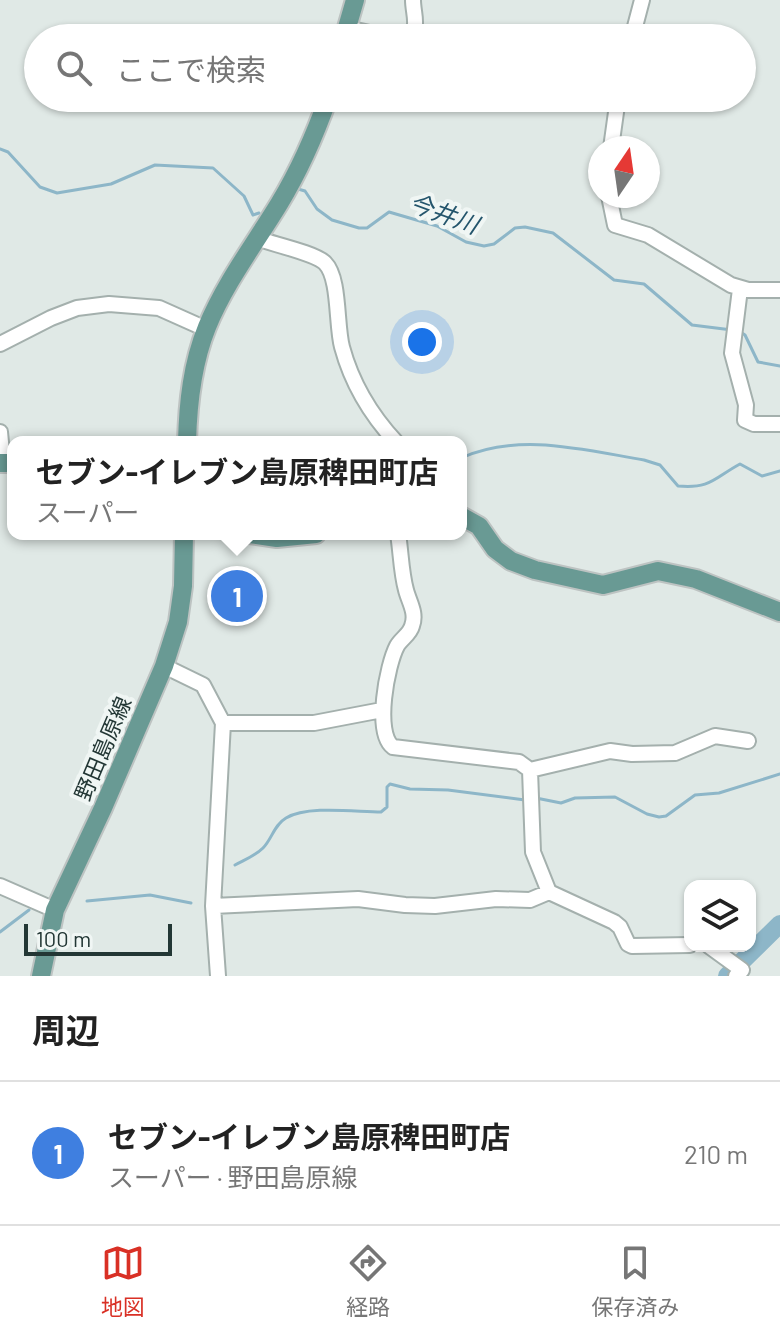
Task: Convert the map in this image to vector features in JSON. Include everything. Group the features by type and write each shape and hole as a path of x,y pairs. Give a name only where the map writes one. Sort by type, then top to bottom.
{"main road":[{"path":"348,24 355,0"},
{"path":"187,436 191,382 206,329 221,296 280,202 308,150 323,112"},
{"path":"467,519 479,526 495,549 511,561 535,570 603,585 658,571 696,579 780,612"},
{"name":"野田島原線","path":"41,976 55,910 164,666 181,609 184,540"}],"street":[{"path":"413,0 416,24"},
{"path":"636,24 642,0"},
{"path":"613,136 616,112"},
{"path":"611,208 615,225 648,235 692,264 740,289 780,290"},
{"path":"256,238 315,256 328,265 334,284 341,344 354,381 374,417 391,436"},
{"path":"740,289 732,353 746,405 745,420 754,424 780,424"},
{"path":"0,344 77,308 109,304 159,308 206,329"},
{"path":"0,432 5,463"},
{"path":"399,540 406,591 414,611 412,628 398,644 390,667 382,710 387,741 393,747 519,762 530,770 610,751 675,753 715,736 748,741"},
{"path":"164,666 203,685 223,723 213,906 218,976"},
{"path":"223,723 314,723 382,710"},
{"path":"530,770 533,852 549,892 614,922 632,946 684,945"},
{"path":"0,886 55,910"},
{"path":"213,906 358,899 435,906 496,899 530,900 549,892"},
{"path":"716,952 736,969"}],"waterway":[{"name":"今井川","path":"0,149 8,152 40,187 57,193 111,184 155,165 213,168 244,196 253,215 259,213"},
{"name":"今井川","path":"298,189 305,191 317,209 332,220 359,228 367,228 389,212 437,226 466,242 484,246 494,244 515,228 553,233 614,280 644,284 692,325 732,330"},
{"name":"今井川","path":"739,331 745,335 758,362 780,366"},
{"path":"467,456 506,446 575,448 660,465 678,486 698,486 740,464 762,476 780,471"},
{"path":"536,798 561,803 575,798 615,797 659,817 666,816 695,795 719,793 780,774"},
{"path":"235,865 260,851 279,824 295,814 319,810 381,812 387,807 387,787 390,784 410,789 448,790 525,800"},
{"path":"87,901 150,895 191,903"},
{"path":"0,932 29,910"},
{"path":"727,976 780,924"}],"place":[{"name":"セブン-イレブン島原稗田町店","path":"237,596"}]}
